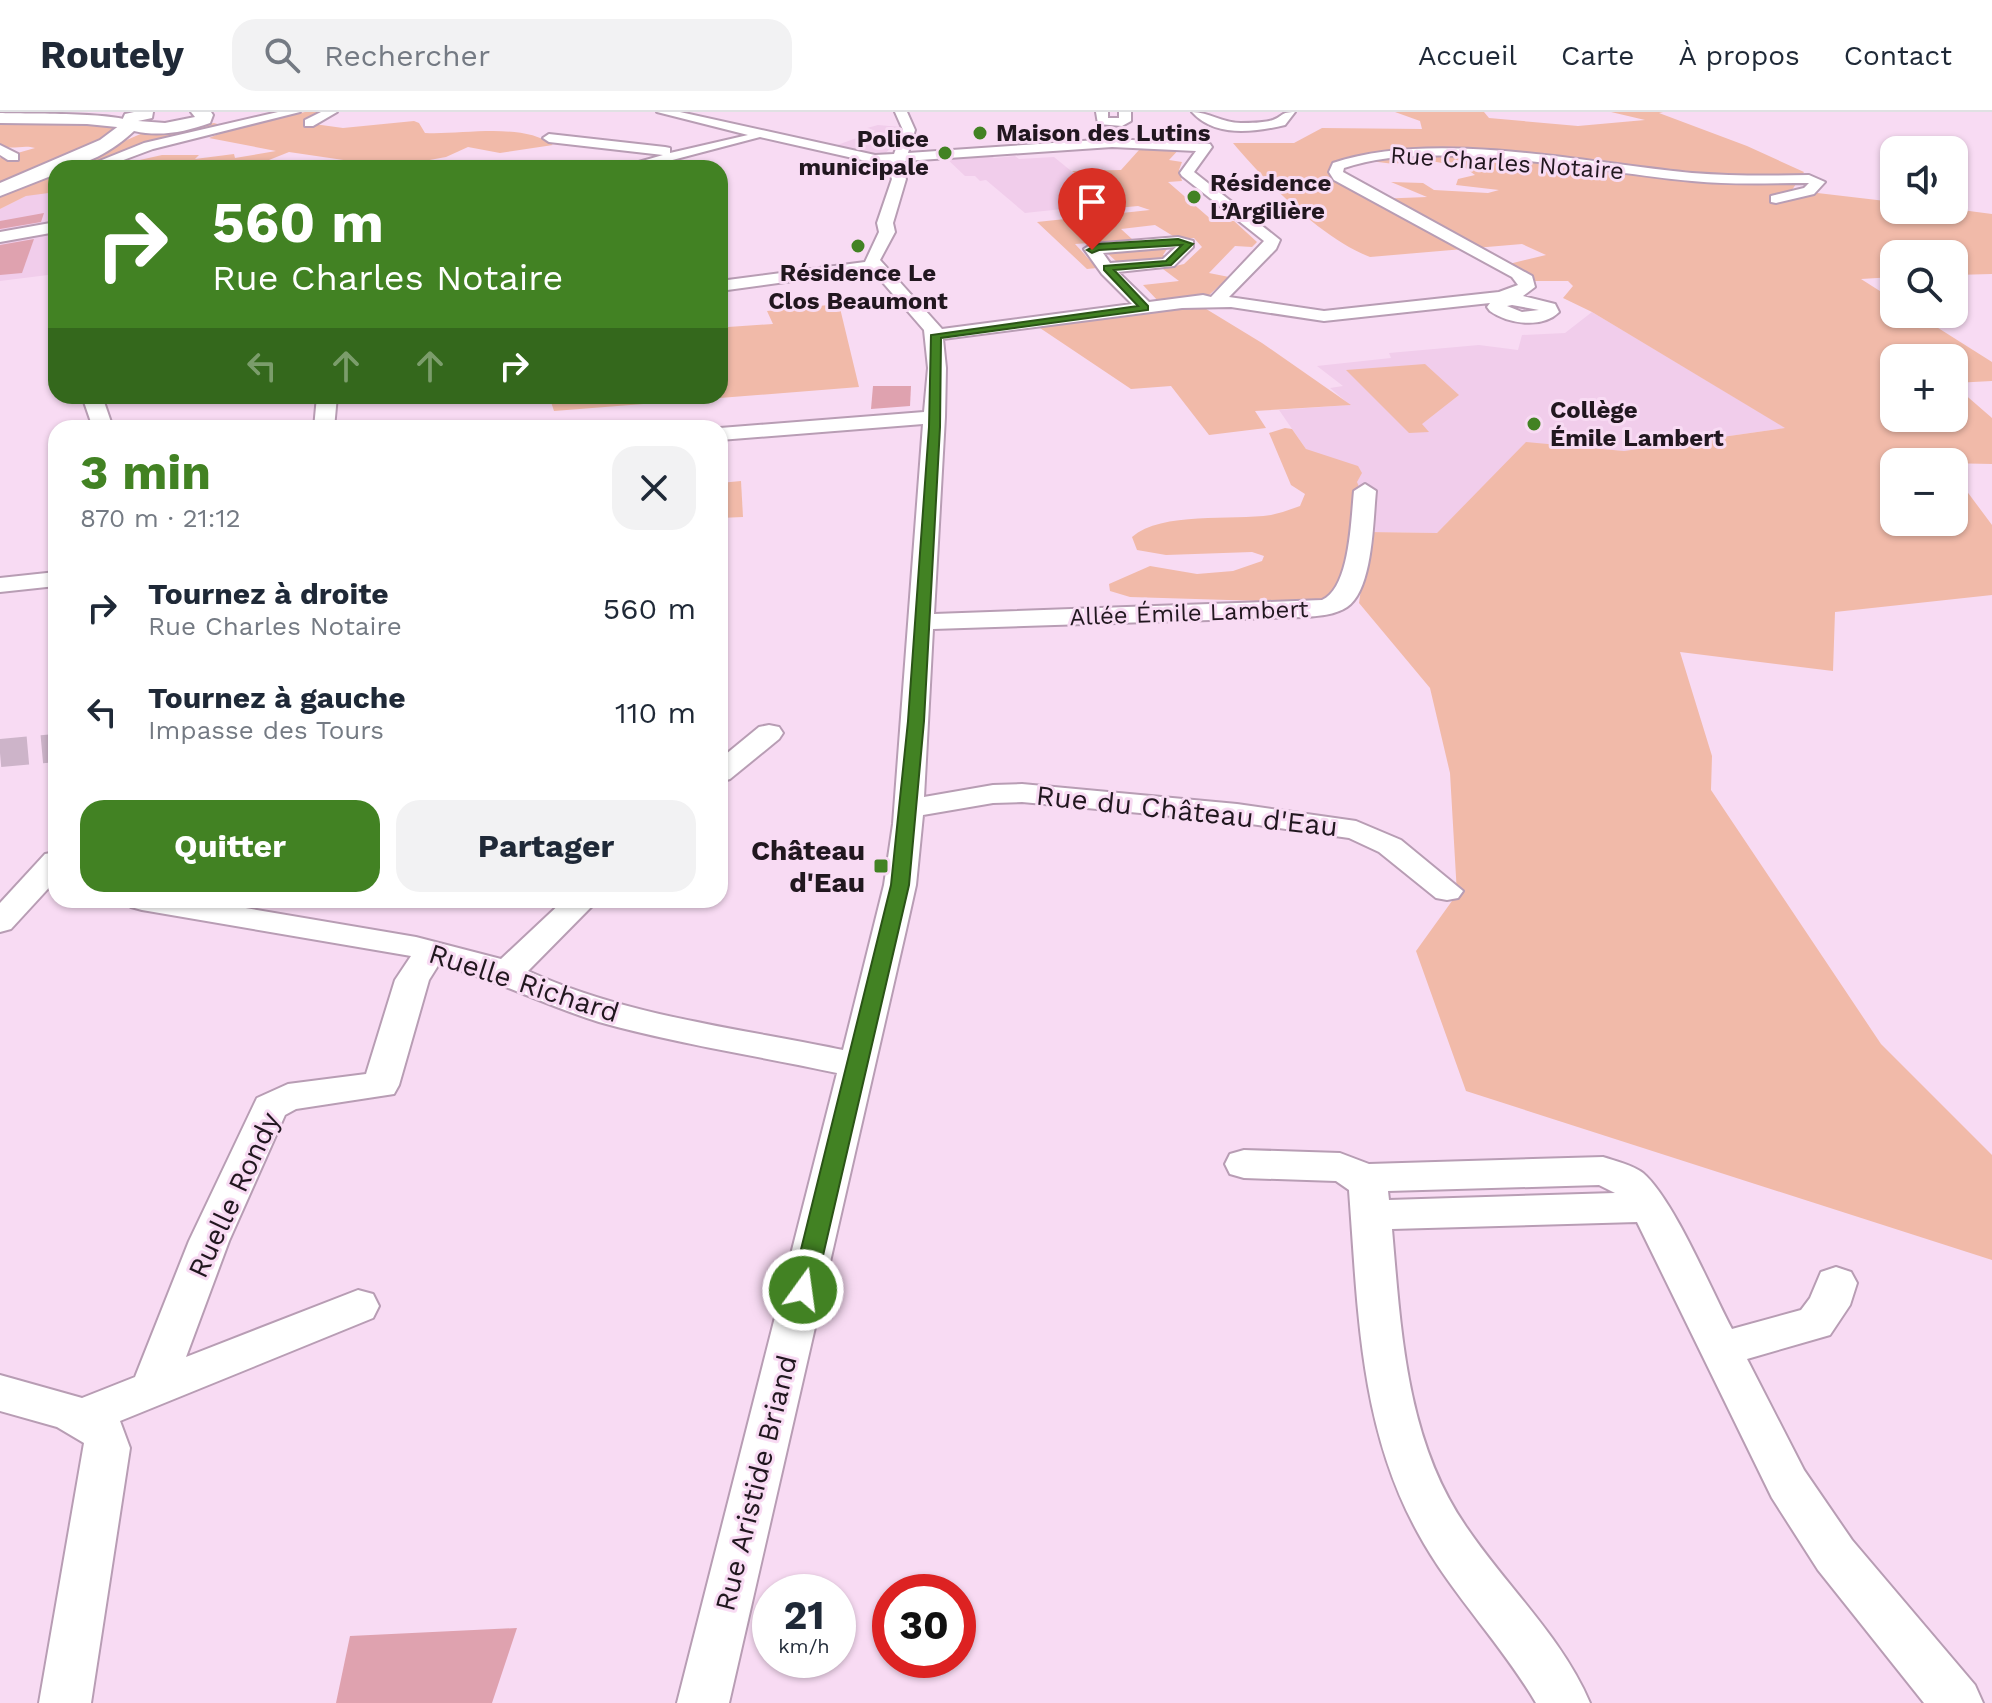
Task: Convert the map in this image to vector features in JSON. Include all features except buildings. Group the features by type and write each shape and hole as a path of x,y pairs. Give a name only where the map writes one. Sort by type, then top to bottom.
{"main road":[{"path":"69,160 144,120 201,116"},
{"path":"74,160 127,136 144,120"},
{"path":"27,179 48,170"},
{"path":"0,190 48,171"}],"street":[{"path":"111,160 149,146 294,112"},
{"path":"309,123 331,112"},
{"path":"663,112 864,158 898,159 1112,143 1205,147 1187,173 1272,240 1270,246 1219,297"},
{"path":"901,112 909,130 895,172 899,179 885,223 887,232 873,257 875,265 923,315 936,335"},
{"path":"1102,112 1102,121 1122,122 1125,121 1125,112"},
{"path":"1198,112 1213,122 1258,119 1281,122 1289,112"},
{"path":"201,116 217,122 245,124"},
{"path":"201,116 245,124"},
{"path":"0,118 144,120"},
{"path":"658,160 760,136"},
{"path":"549,138 686,153"},
{"name":"Rue Charles Notaire","path":"1183,303 1231,302 1335,315 1508,298 1528,284 1526,279 1337,175 1337,168 1361,157 1426,152 1693,177 1809,179 1818,182 1809,191 1776,199"},
{"path":"0,237 48,228"},
{"path":"1107,268 1168,263 1188,244 1178,242 1092,249 1107,268 1145,308"},
{"path":"728,285 875,265"},
{"name":"Rue Charles Notaire","path":"936,335 1219,297 1257,295 1289,308"},
{"name":"Rue Aristide Briand","path":"703,1703 900,885 909,807 935,417 936,335"},
{"path":"728,433 935,417"},
{"name":"Allée Émile Lambert","path":"920,622 1304,610 1328,606 1338,603 1351,589 1365,491"},
{"path":"0,585 48,580"},
{"path":"728,766 769,733"},
{"name":"Rue du Château d'Eau","path":"909,807 936,806 986,794 1022,793 1324,824 1377,838 1447,891"},
{"path":"0,922 48,878"},
{"name":"Ruelle Richard","path":"187,908 431,951 506,974 551,995 613,1014 858,1065"},
{"path":"506,974 574,908"},
{"name":"Ruelle Rondy","path":"153,1387 209,1241 270,1107 288,1097 381,1085 412,980 431,951"},
{"path":"1244,1164 1340,1167 1367,1197 1384,1362 1393,1411 1410,1469 1448,1541 1538,1659 1564,1703"},
{"path":"1367,1197 1649,1207 1775,1462 1810,1519 1835,1555 1957,1703"},
{"path":"1720,1350 1815,1323 1829,1305 1836,1283"},
{"path":"83,1417 358,1306"},
{"path":"0,1393 83,1417 101,1428 107,1448 65,1703"}],"shaded area":[{"path":"305,112 320,112 314,124 343,128 414,121 425,133 509,132 540,138 553,145 500,153 468,147 446,157 430,160 343,160 289,152 269,160 140,160 162,155 199,155 195,159 234,154 235,158 276,151 209,138"},
{"path":"1395,112 1484,112 1489,118 1578,126 1645,120 1611,112 1663,112 1659,113 1747,146 1804,172 1792,190 1880,200 1880,224 1968,224 1968,211 1992,214 1992,274 1968,275 1968,240 1880,240 1880,278 1861,279 1880,291 1880,328 1938,328 1964,344 1880,344 1880,432 1968,432 1968,397 1992,418 1992,464 1968,464 1968,448 1880,448 1880,536 1968,536 1968,493 1992,525 1992,595 1835,612 1833,671 1680,652 1712,756 1711,790 1881,1044 1992,1155 1992,1260 1466,1091 1416,951 1457,894 1450,773 1430,688 1359,603 1369,532 1437,533 1526,442 1624,451 1785,428 1592,312 1563,298 1573,286 1568,281 1535,281 1509,264 1546,255 1522,244 1370,257 1352,249 1314,223 1278,191 1233,143 1294,143 1322,128 1422,129 1420,121","holes":["1420,159 1464,167 1475,175 1458,179 1456,185 1499,190 1488,193 1434,190 1423,183 1391,182 1427,197 1376,199 1336,170 1370,161 1394,164"]},
{"path":"0,120 103,121 120,128 91,146 57,160 48,160 48,164 0,184 0,158 35,148 0,145"},
{"path":"214,123 221,125 128,149 99,160 81,160 145,132"},
{"path":"878,125 901,127 891,148 881,157 829,148 876,131 867,128"},
{"path":"1182,146 1169,160 1182,162 1179,170 1182,181 1168,182 1213,221 1234,221 1257,242 1252,247 1235,246 1209,273 1229,277 1208,296 1159,302 1143,285 1179,281 1163,269 1184,264 1202,247 1194,238 1178,239 1155,225 1121,229 1133,240 1075,244 1097,268 1087,269 1037,222 1150,210 1138,206 1086,211 1067,195 1096,191 1072,171 1121,170 1139,150 1133,147"},
{"path":"990,155 994,158 1015,156 1019,159 1054,157 1097,192 1068,196 1081,207 1025,213 986,180 965,176 946,158"},
{"path":"48,174 48,193 26,196 0,209 0,193"},
{"path":"48,185 48,275 0,281 0,209"},
{"path":"1169,246 1163,255 1169,257 1161,262 1117,262 1105,251"},
{"path":"839,304 859,387 728,397 728,327 773,324 767,311"},
{"path":"1198,304 1262,343 1351,405 1255,411 1266,428 1209,435 1171,386 1131,389 1037,326"},
{"name":"Collège Émile Lambert","path":"1592,312 1786,428 1624,451 1526,443 1437,533 1369,532 1335,491 1279,410 1350,405 1330,388 1343,386 1317,366 1391,358 1389,353 1479,345 1518,350 1522,335 1565,333"},
{"path":"1968,347 1992,362 1992,381 1968,382"},
{"path":"1425,364 1459,395 1422,424 1429,432 1409,433 1346,370"},
{"path":"552,404 643,404 554,411"},
{"path":"1292,429 1306,449 1358,466 1362,473 1357,482 1364,499 1343,599 1278,605 1261,601 1130,597 1110,591 1109,584 1150,566 1197,574 1233,571 1262,561 1264,556 1252,552 1166,555 1137,550 1132,537 1161,523 1198,518 1255,517 1300,506 1305,494 1291,485 1269,433"},
{"path":"741,481 743,517 728,518 728,482"}],"tunnel":[{"path":"0,753 48,749"}],"place":[{"name":"Maison des Lutins","path":"980,133"},
{"name":"Police municipale","path":"945,153"},
{"name":"Résidence L’Argilière","path":"1194,197"},
{"name":"Résidence Le Clos Beaumont","path":"858,246"},
{"name":"Collège Émile Lambert","path":"1534,424"},
{"name":"Château d'Eau","path":"881,866"}],"route":[{"path":"803,1290 900,885 916,721 935,427 936,335 1145,308 1107,268 1168,263 1174,261 1188,244 1178,242 1098,247 1092,250"}]}
